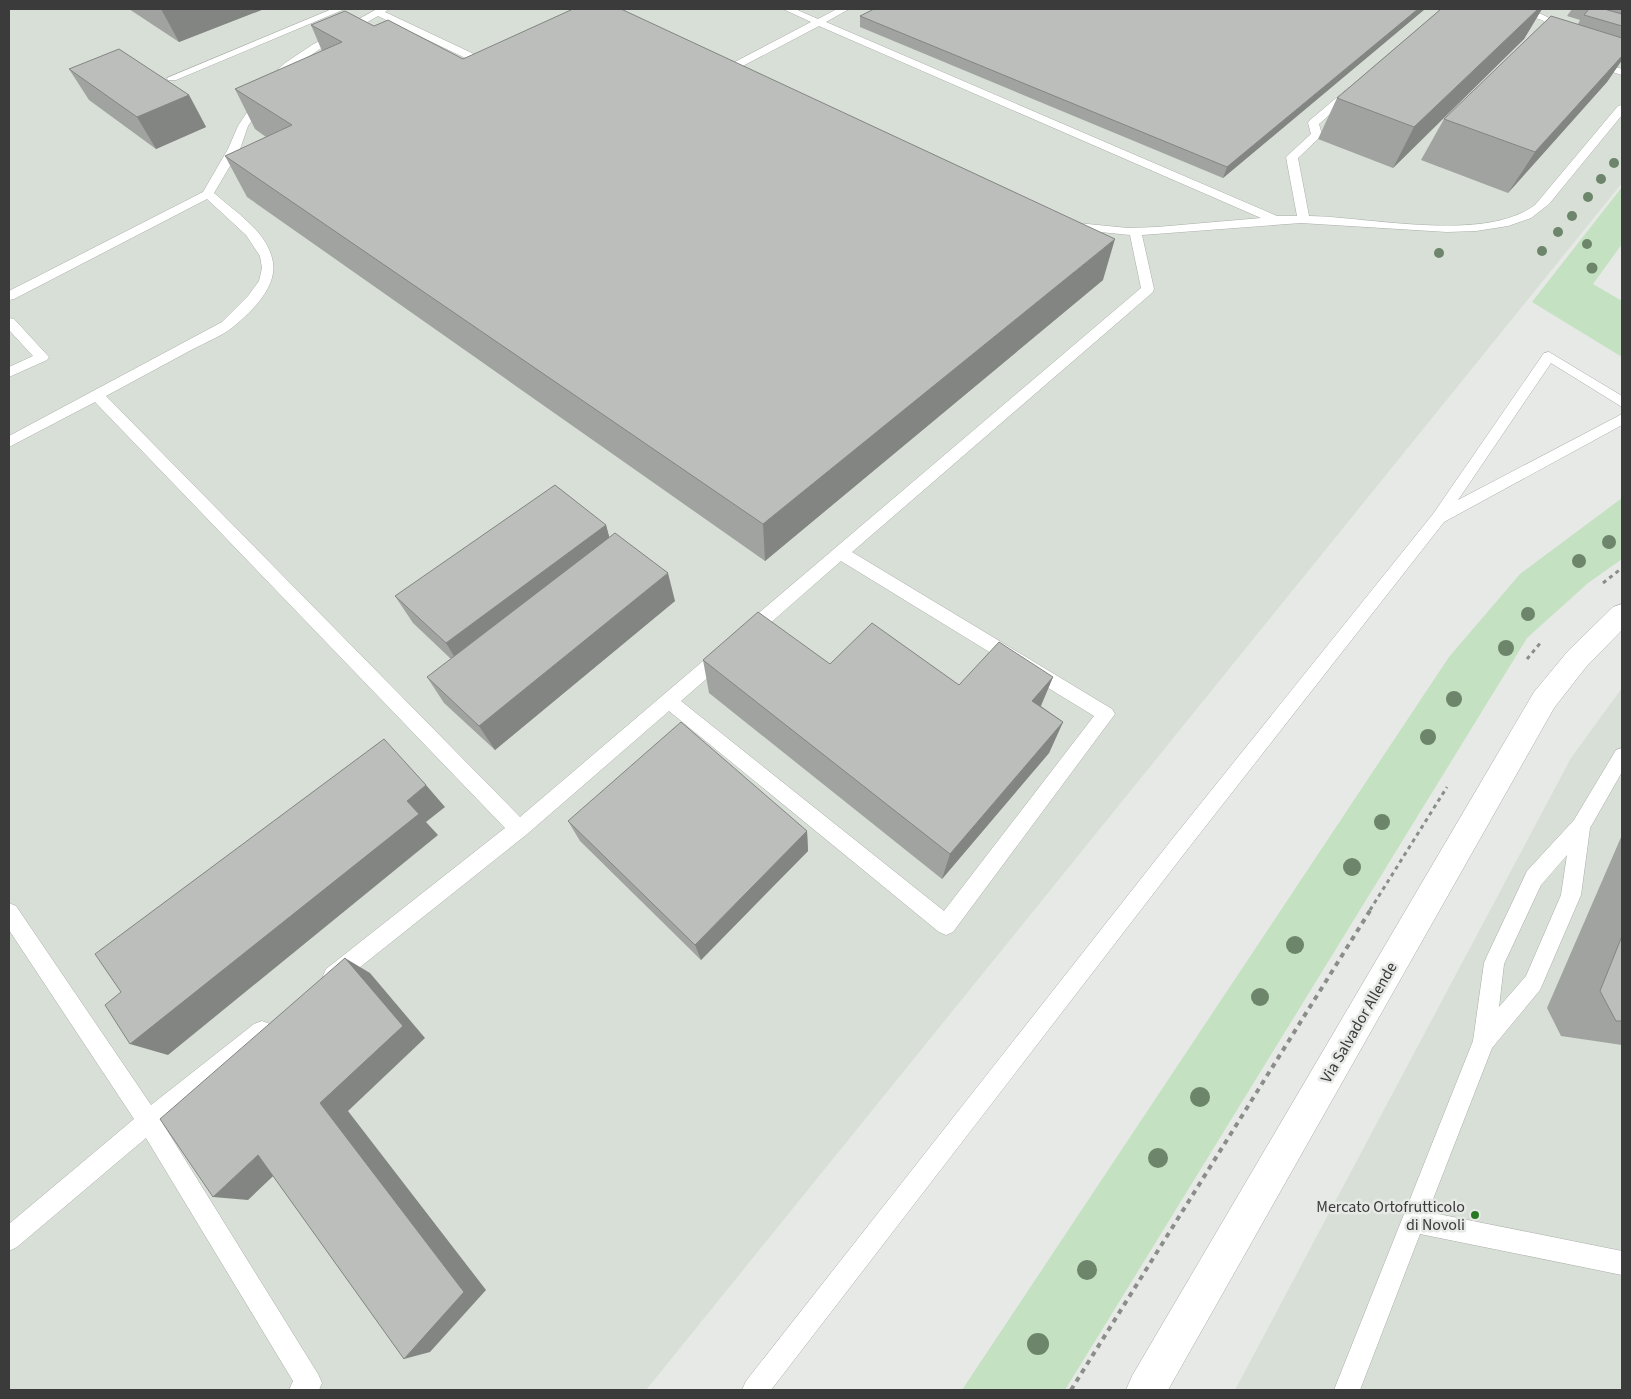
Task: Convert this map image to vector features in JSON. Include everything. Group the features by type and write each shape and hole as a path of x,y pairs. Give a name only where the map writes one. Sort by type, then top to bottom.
{"street":[{"name":"Via Salvador Allende","path":"1146,1390 1544,700 1577,659 1622,614"}],"lane":[{"path":"172,78 340,9"},
{"path":"788,9 1275,220"},
{"path":"750,75 728,65 844,9"},
{"path":"1513,9 1545,18 1555,27 1548,36 1553,45"},
{"path":"9,296 208,194 234,149 243,126 275,78 289,65 316,46 381,10 486,64 505,63"},
{"path":"1584,60 1622,72"},
{"path":"1304,219 1292,157 1317,135 1313,123 1358,85"},
{"path":"1064,222 1102,230 1135,231 1304,219 1428,228 1468,228 1506,223 1527,215 1544,202 1622,108"},
{"path":"9,442 227,325 250,302 266,280 268,260 263,245 208,194"},
{"path":"319,987 519,829 1148,289 1135,231"},
{"path":"9,322 42,357 9,372"},
{"path":"755,1390 1174,852 1438,518 1549,356 1622,402"},
{"path":"96,395 519,829"},
{"path":"1438,518 1622,419"},
{"path":"669,701 946,925 1106,714 840,553"},
{"path":"1346,1390 1484,1041 1494,963 1534,878 1581,826 1622,756"},
{"path":"1484,1041 1533,983 1571,895 1581,826"},
{"path":"9,913 149,1121 309,1383 302,1390"},
{"path":"9,1239 149,1121 272,1024"},
{"path":"1413,1221 1622,1263"}],"path":[{"path":"1600,586 1622,568"},
{"path":"1522,667 1532,650 1545,637"},
{"path":"1071,1390 1448,785"}],"shaded area":[{"path":"9,9 1622,9 1622,183 646,1390 9,1390"},
{"name":"Mercato Ortofrutticolo di Novoli","path":"1622,688 1622,1390 1235,1390 1571,758"}],"green space":[{"path":"1622,187 1622,244 1593,284 1622,301 1622,357 1532,302"},
{"path":"1622,498 1622,559 1588,583 1527,638 1065,1390 962,1390 1449,657 1520,574"}],"building":[{"path":"573,9 621,9 1115,239 763,524 225,156 292,125 235,89 342,42 311,25 345,11 374,26 388,20 463,59"},
{"path":"874,9 1418,9 1227,167 860,16"},
{"path":"1441,9 1538,9 1414,127 1337,98"},
{"path":"1589,9 1604,9 1622,14 1622,26 1584,15"},
{"path":"1551,16 1622,38 1622,56 1535,152 1444,119"},
{"path":"119,49 189,95 137,117 69,69"},
{"path":"555,485 606,525 446,643 395,596"},
{"path":"615,533 668,573 479,726 427,677"},
{"path":"758,612 830,664 872,623 959,685 999,642 1053,677 1032,701 1063,722 950,854 703,660"},
{"path":"681,722 807,831 695,945 568,821"},
{"path":"384,739 426,785 407,801 419,814 130,1044 105,1005 121,992 95,954"},
{"path":"1622,936 1622,1021 1616,1021 1600,991"},
{"path":"345,958 403,1026 320,1103 464,1292 404,1359 258,1155 213,1197 160,1119"}],"place":[{"name":"Mercato Ortofrutticolo di Novoli","path":"1475,1215"}]}
